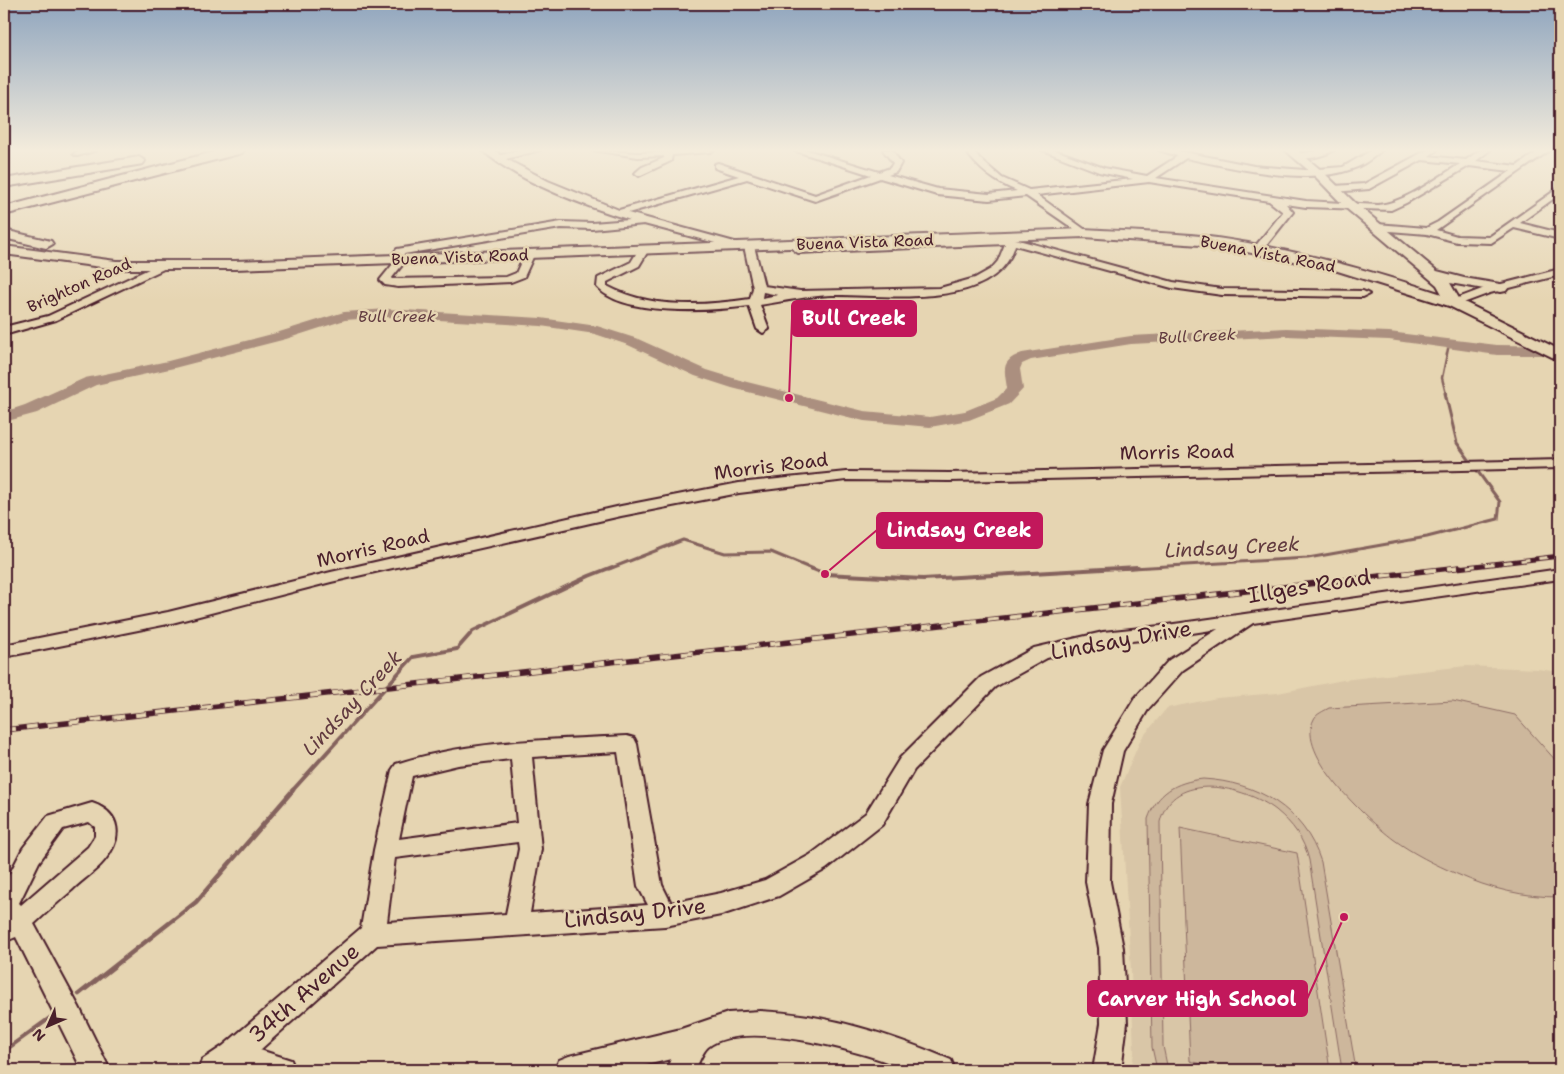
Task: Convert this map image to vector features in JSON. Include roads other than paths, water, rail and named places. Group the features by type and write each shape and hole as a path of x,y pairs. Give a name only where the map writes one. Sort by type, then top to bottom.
{"highway":[{"path":"4,211 45,200"}],"main road":[{"path":"1345,200 1444,284 1454,304"},
{"name":"Buena Vista Road","path":"4,250 116,265 245,265 643,251 704,242 744,246 1010,239 1084,233 1187,239 1258,249 1336,266 1419,291 1454,304 1560,356"},
{"name":"Buena Vista Road","path":"4,234 86,253 136,259 149,264"},
{"path":"1433,274 1468,283 1501,288"},
{"path":"1419,291 1444,284"},
{"path":"1501,288 1488,303 1492,311 1508,330"}],"street":[{"path":"587,200 619,214 704,242"},
{"path":"619,214 666,200"},
{"path":"1038,200 1084,233"},
{"path":"1271,200 1285,206 1288,212"},
{"path":"1272,200 1378,208 1391,207 1403,200"},
{"path":"1427,231 1441,224 1475,200"},
{"path":"1377,227 1427,231 1457,239 1491,240 1546,200"},
{"path":"1258,249 1288,212 1306,204"},
{"path":"530,255 520,275 506,280 389,283 385,280 398,264 397,255 402,252 522,230 561,225 592,226 642,222"},
{"path":"1512,224 1560,236"},
{"path":"643,251 636,264 602,280 602,287 609,293 620,297 662,305 713,308 754,304 799,294 832,292 918,293 948,289 976,282 995,271 1005,259 1010,239 1172,285 1222,292 1364,294"},
{"path":"744,246 759,288 754,304 763,329"},
{"name":"Brighton Road","path":"4,331 52,318 166,264"},
{"path":"1454,304 1501,288 1560,272"},
{"path":"759,288 799,294"},
{"name":"Morris Road","path":"4,651 168,618 331,577 621,511 739,488 846,476 949,477 1560,464"},
{"name":"Illges Road","path":"1107,1070 1114,1023 1110,948 1098,882 1100,804 1113,750 1142,703 1176,665 1248,618 1560,574"},
{"name":"Lindsay Drive","path":"372,934 666,915 720,904 771,889 818,862 874,819 907,764 988,682 1042,653 1103,638 1160,632 1248,618"},
{"path":"372,934 377,915 385,850 403,770 432,761 521,750 627,744 650,886 666,915"},
{"path":"516,924 530,849 521,750"},
{"path":"12,926 96,854 105,840 108,825 104,819 92,812 56,822 31,855 5,906 12,926 70,1016 96,1070"},
{"path":"385,850 528,831"},
{"name":"34th Avenue","path":"222,1063 372,934"},
{"path":"568,1070 698,1038 731,1025 801,1026 854,1037 907,1063 941,1070"},
{"path":"680,1070 698,1038"},
{"path":"222,1063 281,1070"}],"waterway":[{"name":"Bull Creek","path":"4,417 31,409 91,381 169,365 281,336 344,316 387,313 541,322 597,330 633,342 701,373 738,385 864,416 930,422 969,415 1003,401 1015,389 1012,369 1015,361 1027,356 1131,340 1286,332 1389,336 1497,350 1560,351"},
{"name":"Lindsay Creek","path":"1446,394 1442,378 1449,344"},
{"name":"Lindsay Creek","path":"1115,569 1308,558 1427,537 1498,519 1500,502 1457,443 1445,393"},
{"name":"Lindsay Creek","path":"609,569 683,540 725,553 771,552 812,569"},
{"name":"Lindsay Creek","path":"292,791 413,657 457,649 473,631 612,567"},
{"name":"Lindsay Creek","path":"808,567 825,574 923,579 1138,567"},
{"name":"Lindsay Creek","path":"79,994 196,902 293,790"},
{"name":"Lindsay Creek","path":"4,1051 50,1018"}],"railway":[{"path":"1449,569 1560,556"},
{"path":"4,730 1460,567"}],"place":[{"name":"Bull Creek","path":"789,398"},
{"name":"Lindsay Creek","path":"825,574"},
{"name":"Carver High School","path":"1344,917"}]}
